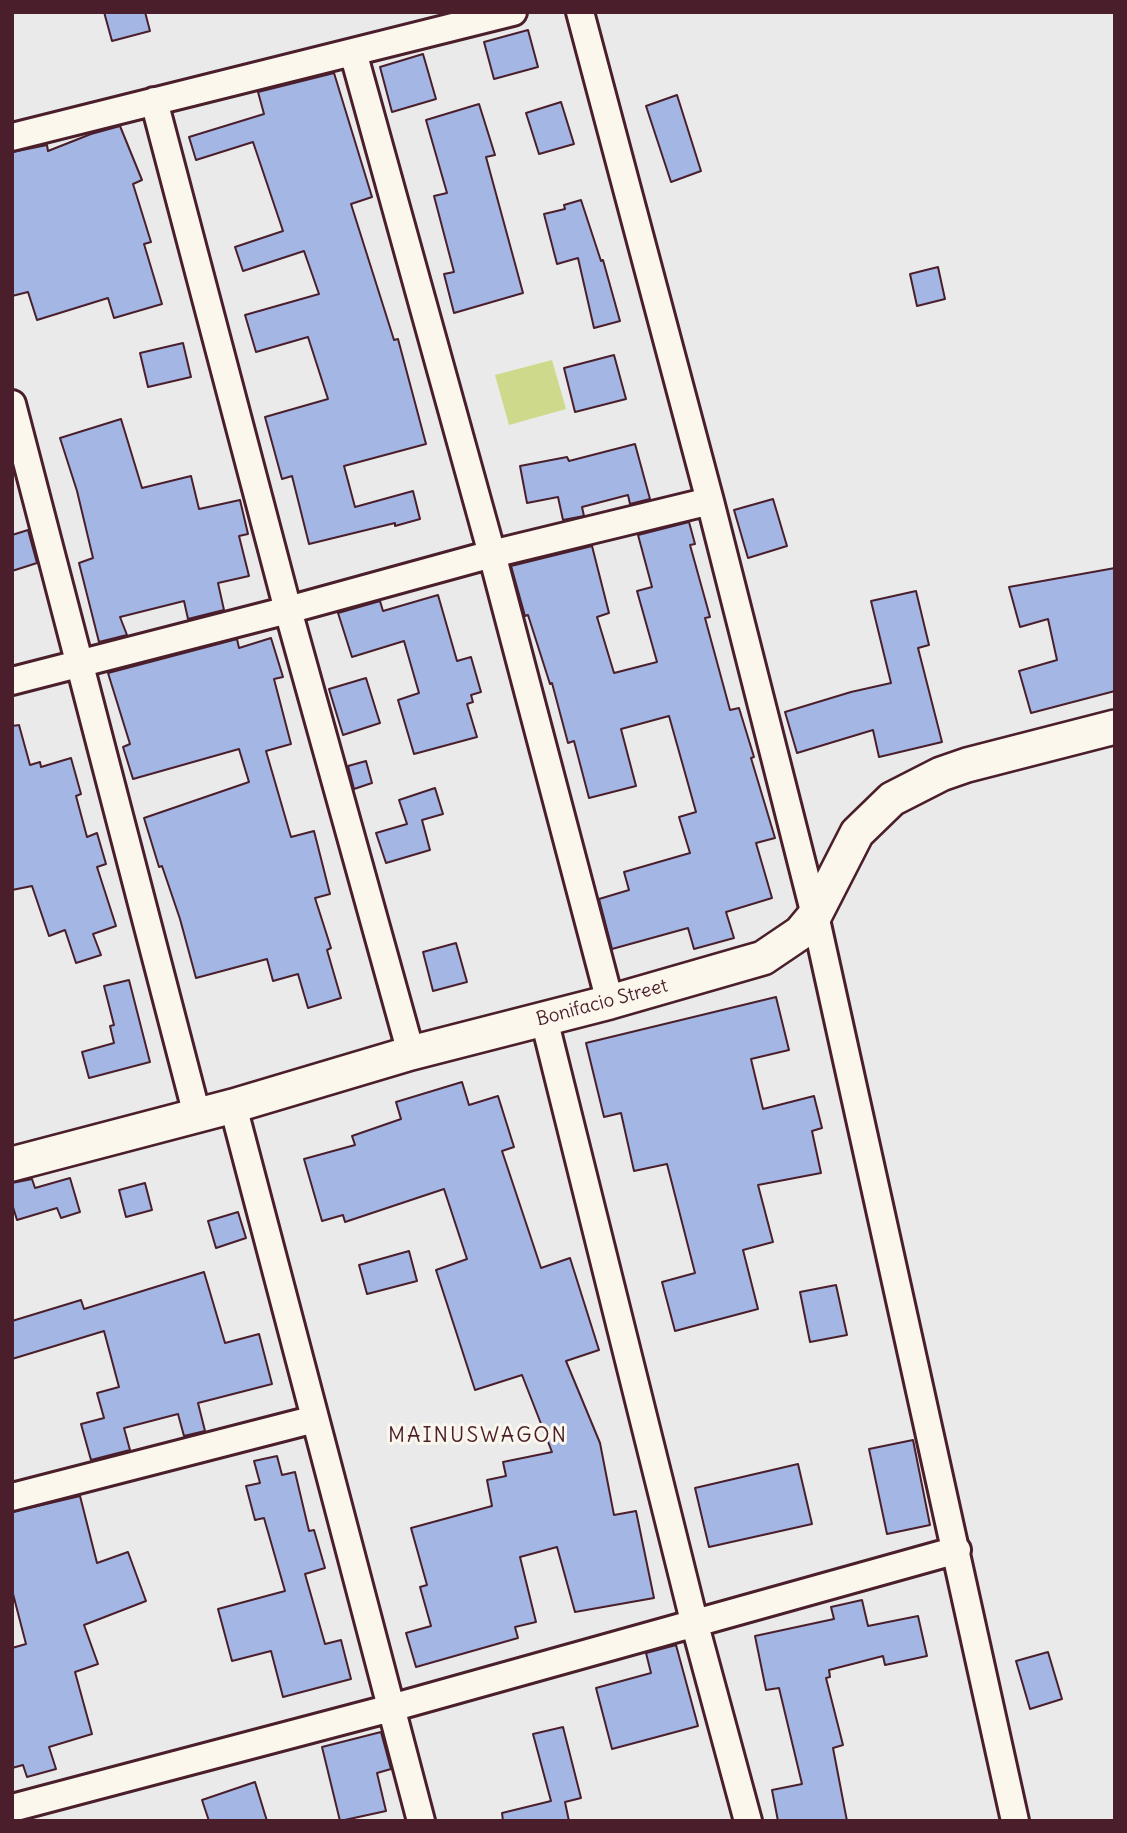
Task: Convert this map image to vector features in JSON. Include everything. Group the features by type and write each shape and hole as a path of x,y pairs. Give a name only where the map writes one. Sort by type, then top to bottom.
{"street":[{"path":"12,137 513,12"},
{"path":"580,12 710,501 815,915 1015,1821"},
{"path":"353,52 492,554 610,1002"},
{"path":"154,102 288,610 411,1054"},
{"path":"12,404 197,1115"},
{"path":"12,681 492,554 710,501"},
{"name":"Bonifacio Street","path":"12,1164 763,958 800,933 815,915 857,833 892,799 941,774 967,765 1115,727"},
{"path":"544,1019 695,1625 747,1821"},
{"path":"233,1105 421,1821"},
{"path":"12,1497 315,1419"},
{"path":"12,1808 391,1708 957,1550"}],"green space":[{"path":"552,360 566,409 509,425 495,375"}],"building":[{"path":"104,12 145,12 150,31 112,41"},
{"path":"528,30 538,67 494,79 484,42"},
{"path":"423,54 436,99 392,112 380,67"},
{"path":"334,73 372,197 351,204 394,340 398,339 426,444 344,466 355,507 413,491 420,519 309,544 292,476 282,479 265,417 328,399 308,337 256,352 245,315 319,294 304,251 243,271 235,247 283,231 253,142 196,160 189,137 264,114 258,92"},
{"path":"677,95 701,171 671,182 646,106"},
{"path":"561,102 574,144 539,154 526,113"},
{"path":"479,104 495,155 486,157 523,293 454,313 444,274 454,272 434,196 447,193 426,120"},
{"path":"120,126 142,180 133,184 151,242 144,244 162,304 114,318 108,298 37,320 28,292 12,296 12,152 47,145 48,151"},
{"path":"581,200 601,261 603,260 620,321 594,328 578,258 557,264 544,214 565,209 564,205"},
{"path":"938,267 945,299 917,306 910,274"},
{"path":"183,343 191,377 148,387 140,353"},
{"path":"614,355 626,399 575,412 564,368"},
{"path":"121,419 142,488 191,476 199,509 240,500 248,534 239,536 249,576 218,583 224,610 188,619 184,601 120,617 127,635 99,642 79,563 93,558 77,491 60,438"},
{"path":"635,444 650,499 630,504 628,495 582,507 584,516 563,520 558,497 527,503 520,466 567,457 569,461"},
{"path":"773,499 787,546 748,558 734,510"},
{"path":"689,522 695,544 690,545 710,617 705,618 730,710 739,708 775,838 756,843 772,898 726,912 734,938 694,949 688,928 612,949 599,899 629,890 624,872 690,853 679,817 696,812 669,716 621,729 636,786 589,798 574,741 568,743 552,683 550,684 528,615 525,616 511,566 592,546 609,613 597,617 614,673 657,662 637,591 652,587 638,535"},
{"path":"28,530 37,563 12,571 12,535"},
{"path":"1115,568 1115,691 1031,713 1019,671 1057,660 1048,619 1020,627 1009,587"},
{"path":"916,591 929,645 918,648 942,742 879,757 873,730 797,753 785,712 891,683 871,601"},
{"path":"438,595 457,661 471,657 481,692 471,695 473,702 467,704 477,737 414,754 398,700 419,693 404,641 352,657 338,613 380,601 383,611"},
{"path":"271,638 283,677 274,679 291,744 266,751 291,837 314,831 330,894 315,898 331,948 327,950 341,998 308,1008 298,974 273,981 267,959 196,978 180,919 162,866 159,867 144,818 249,782 239,749 133,779 123,747 130,744 108,673 237,639 239,648"},
{"path":"366,678 380,723 343,735 329,689"},
{"path":"19,725 30,765 40,762 41,767 71,758 81,794 76,796 87,837 97,833 106,864 97,867 116,926 93,934 101,955 76,963 65,930 49,936 32,886 12,890 12,726"},
{"path":"366,761 372,783 354,789 348,766"},
{"path":"435,788 443,814 422,820 430,850 386,863 376,833 407,824 399,800"},
{"path":"456,943 467,982 433,991 423,952"},
{"path":"129,980 150,1062 89,1078 82,1052 114,1043 110,1026 114,1025 104,986"},
{"path":"776,997 789,1050 751,1059 763,1109 814,1096 822,1128 812,1131 821,1173 758,1185 773,1242 743,1250 758,1309 675,1331 662,1282 695,1273 667,1164 634,1171 621,1113 604,1117 586,1043"},
{"path":"462,1082 469,1105 498,1096 514,1147 502,1151 541,1268 570,1258 599,1350 566,1361 600,1443 614,1515 636,1511 654,1598 575,1612 557,1547 520,1557 536,1622 515,1627 518,1638 416,1667 406,1633 431,1626 420,1587 427,1585 411,1528 492,1506 487,1480 506,1476 503,1462 552,1452 522,1375 475,1390 436,1270 467,1259 444,1189 345,1222 343,1215 322,1221 304,1159 355,1145 352,1136 401,1119 396,1102"},
{"path":"70,1178 80,1212 61,1218 57,1208 17,1220 12,1204 12,1183 32,1179 35,1188"},
{"path":"145,1183 152,1210 126,1217 119,1190"},
{"path":"238,1212 246,1238 216,1248 208,1221"},
{"path":"409,1251 417,1281 367,1294 359,1265"},
{"path":"204,1272 225,1343 259,1334 272,1384 198,1403 205,1431 184,1436 178,1414 124,1428 130,1450 91,1460 81,1424 104,1418 97,1393 119,1387 104,1331 12,1359 12,1321 81,1300 84,1309"},
{"path":"836,1285 847,1335 810,1342 800,1292"},
{"path":"913,1440 930,1525 887,1534 869,1449"},
{"path":"277,1456 282,1475 295,1472 309,1531 314,1530 325,1568 305,1574 325,1644 341,1640 351,1679 283,1697 271,1651 232,1661 218,1609 285,1591 264,1518 255,1520 246,1486 260,1483 254,1461"},
{"path":"798,1464 812,1524 709,1547 695,1488"},
{"path":"80,1496 97,1563 128,1552 146,1601 84,1625 98,1664 75,1672 92,1734 49,1747 56,1769 27,1777 23,1765 12,1768 12,1648 26,1644 12,1590 12,1512"},
{"path":"862,1600 868,1626 918,1616 927,1656 885,1665 883,1656 829,1670 830,1677 826,1678 843,1745 833,1748 847,1821 778,1821 772,1790 802,1784 779,1688 766,1690 755,1636 834,1619 831,1607"},
{"path":"676,1645 698,1726 612,1749 596,1688 651,1673 646,1653"},
{"path":"1048,1652 1062,1699 1030,1709 1016,1661"},
{"path":"563,1727 581,1798 565,1802 569,1821 503,1821 502,1813 551,1801 533,1734"},
{"path":"381,1732 391,1769 377,1773 386,1811 340,1821 322,1747"},
{"path":"255,1782 267,1821 209,1821 202,1800"}],"district":[{"name":"MAINUSWAGON","path":"478,1436"}]}
